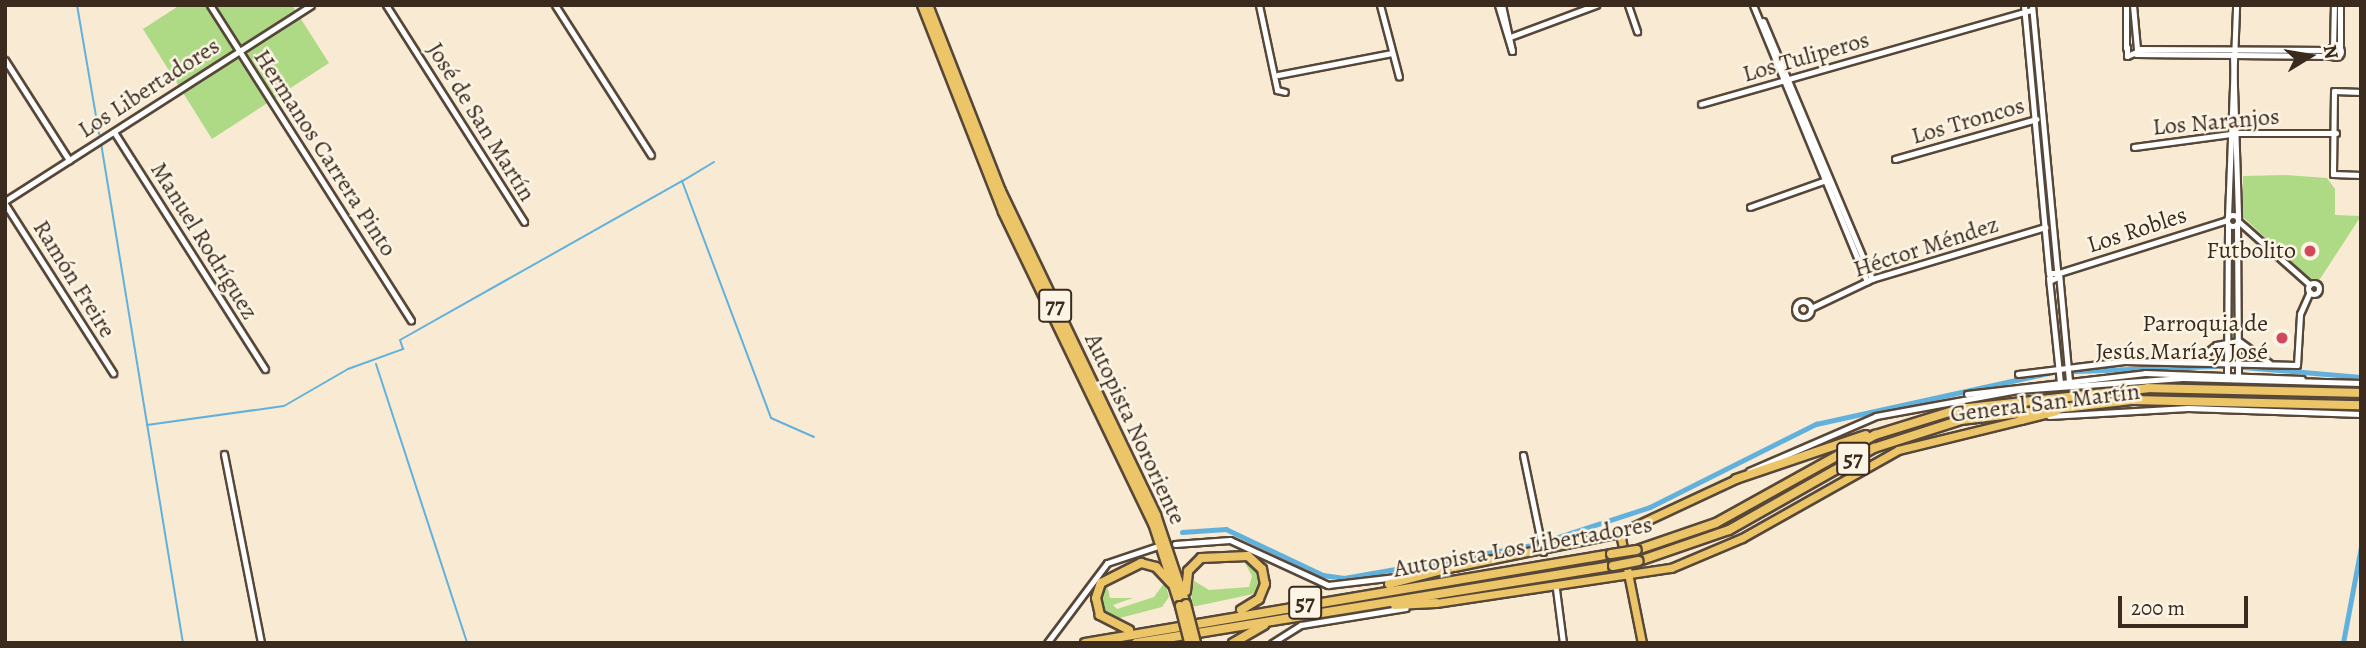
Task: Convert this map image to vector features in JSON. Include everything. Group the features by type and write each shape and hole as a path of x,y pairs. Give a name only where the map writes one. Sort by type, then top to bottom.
{"highway":[{"name":"Autopista Nororiente","path":"922,5 989,180 1149,515 1176,593 1183,605 1189,643"},
{"name":"Autopista Nororiente","path":"928,5 1012,216 1157,515 1196,643"},
{"name":"Autopista Los Libertadores","path":"1085,643 1136,631 1637,550 1716,523 1899,425 1975,405 2120,389 2361,393"},
{"name":"Autopista Los Libertadores","path":"1136,643 1639,561 1723,533 1904,436 1968,419 2082,404 2210,398 2361,404"},
{"path":"2021,420 2082,404"},
{"path":"1736,479 1899,425"},
{"path":"1183,605 1186,578 1195,562 1209,555 1244,555 1262,569 1264,588 1256,602 1232,615"},
{"path":"1136,631 1116,628 1100,615 1096,596 1103,581 1147,564 1163,572 1176,593"},
{"path":"1358,594 1454,567"},
{"path":"1357,606 1436,603"},
{"path":"1233,643 1283,618"}],"main road":[{"name":"General San Martín","path":"1436,603 1553,591 1628,578 1706,555 1898,450 2021,420"},
{"name":"General San Martín","path":"1454,567 1543,552 1620,533 1736,479"},
{"path":"1620,533 1642,643"}],"street":[{"name":"Hermanos Carrera Pinto","path":"210,5 411,320"},
{"name":"Los Libertadores","path":"5,202 312,5"},
{"name":"José de San Martín","path":"386,5 524,222"},
{"path":"555,5 650,155"},
{"path":"1259,5 1281,85"},
{"path":"1380,5 1397,68"},
{"path":"1500,5 1510,40 1596,5"},
{"path":"1628,5 1634,23"},
{"path":"1755,5 1869,280"},
{"path":"2126,5 2133,49"},
{"path":"2133,5 2133,49"},
{"path":"2227,375 2228,135 2236,5"},
{"path":"2334,5 2334,51"},
{"path":"2334,51 2340,5"},
{"path":"2024,8 2060,382"},
{"name":"Los Tuliperos","path":"1710,102 1785,82 2024,8 2032,8"},
{"path":"2032,8 2069,381"},
{"path":"2133,49 2334,51"},
{"path":"2233,52 2238,133 2238,375"},
{"path":"1278,75 1392,53"},
{"path":"5,60 69,160"},
{"path":"2361,92 2335,89 2337,167 2334,176 2361,175"},
{"name":"Los Troncos","path":"1903,157 2043,118"},
{"name":"Manuel Rodríguez","path":"114,132 265,369"},
{"name":"Los Naranjos","path":"2142,146 2238,133 2336,133"},
{"path":"1758,204 1826,179"},
{"name":"Ramón Freire","path":"5,202 113,373"},
{"path":"2018,374 2068,366 2197,360 2297,365 2299,319 2310,292 2310,285 2238,221 2228,220"},
{"name":"Los Robles","path":"2049,275 2228,220"},
{"name":"Héctor Méndez","path":"1811,308 1869,280 2053,225"},
{"path":"2046,253 2057,251"},
{"path":"2197,360 2227,341 2239,341 2269,363"},
{"name":"General San Martín","path":"1736,479 1833,430 1953,399 2060,382 2238,375 2361,383"},
{"name":"General San Martín","path":"2021,420 2188,408 2361,414"},
{"path":"224,454 261,643"},
{"path":"1523,455 1543,552"},
{"name":"General San Martín","path":"1175,544 1225,539 1334,585 1454,567"},
{"path":"1047,643 1107,564 1156,547"},
{"path":"1553,591 1563,643"},
{"name":"General San Martín","path":"1272,643 1301,625 1436,603"}],"green space":[{"path":"180,5 292,5 329,63 212,139 143,29"},
{"name":"Futbolito","path":"2243,176 2327,178 2335,189 2335,215 2361,216 2320,279 2311,280 2243,217"},
{"path":"2234,229 2235,340 2232,340 2230,230"},
{"path":"1244,561 1260,572 1258,593 1192,607 1191,579 1209,590 1249,587 1252,576"},
{"path":"1165,582 1169,597 1162,607 1112,620 1104,616 1099,601 1107,585 1110,598 1133,598 1113,605 1117,609 1154,597"}],"waterway":[{"path":"77,5 99,134"},
{"path":"101,143 183,643"},
{"path":"714,162 682,181 771,418 814,437"},
{"path":"147,425 284,406 348,369 403,349 400,340 682,181"},
{"path":"376,364 467,643"},
{"path":"2075,371 2215,366"},
{"path":"2243,367 2361,377"},
{"path":"1182,532 1226,529 1323,575 1344,578 1534,545 1650,507 1816,424 2053,372"},
{"path":"2343,643 2361,547"}],"place":[{"name":"Futbolito","path":"2310,251"},
{"name":"Parroquia de Jesús María y José","path":"2282,338"}]}
